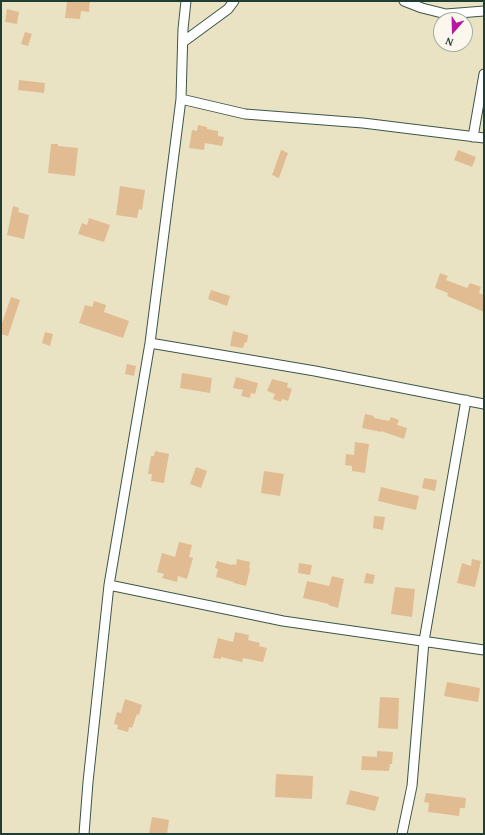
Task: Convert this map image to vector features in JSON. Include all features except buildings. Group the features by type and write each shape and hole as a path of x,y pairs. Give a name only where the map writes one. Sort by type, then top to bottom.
{"street":[{"path":"84,834 88,782 109,585 150,343 181,99 186,1"},
{"path":"183,42 228,9 234,1"},
{"path":"404,1 422,8 446,14 484,11"},
{"path":"473,137 484,74"},
{"path":"181,99 245,114 364,123 484,138"},
{"path":"150,343 315,371 484,404"},
{"path":"402,834 412,786 424,641 466,400"},
{"path":"109,585 283,621 484,650"}]}
